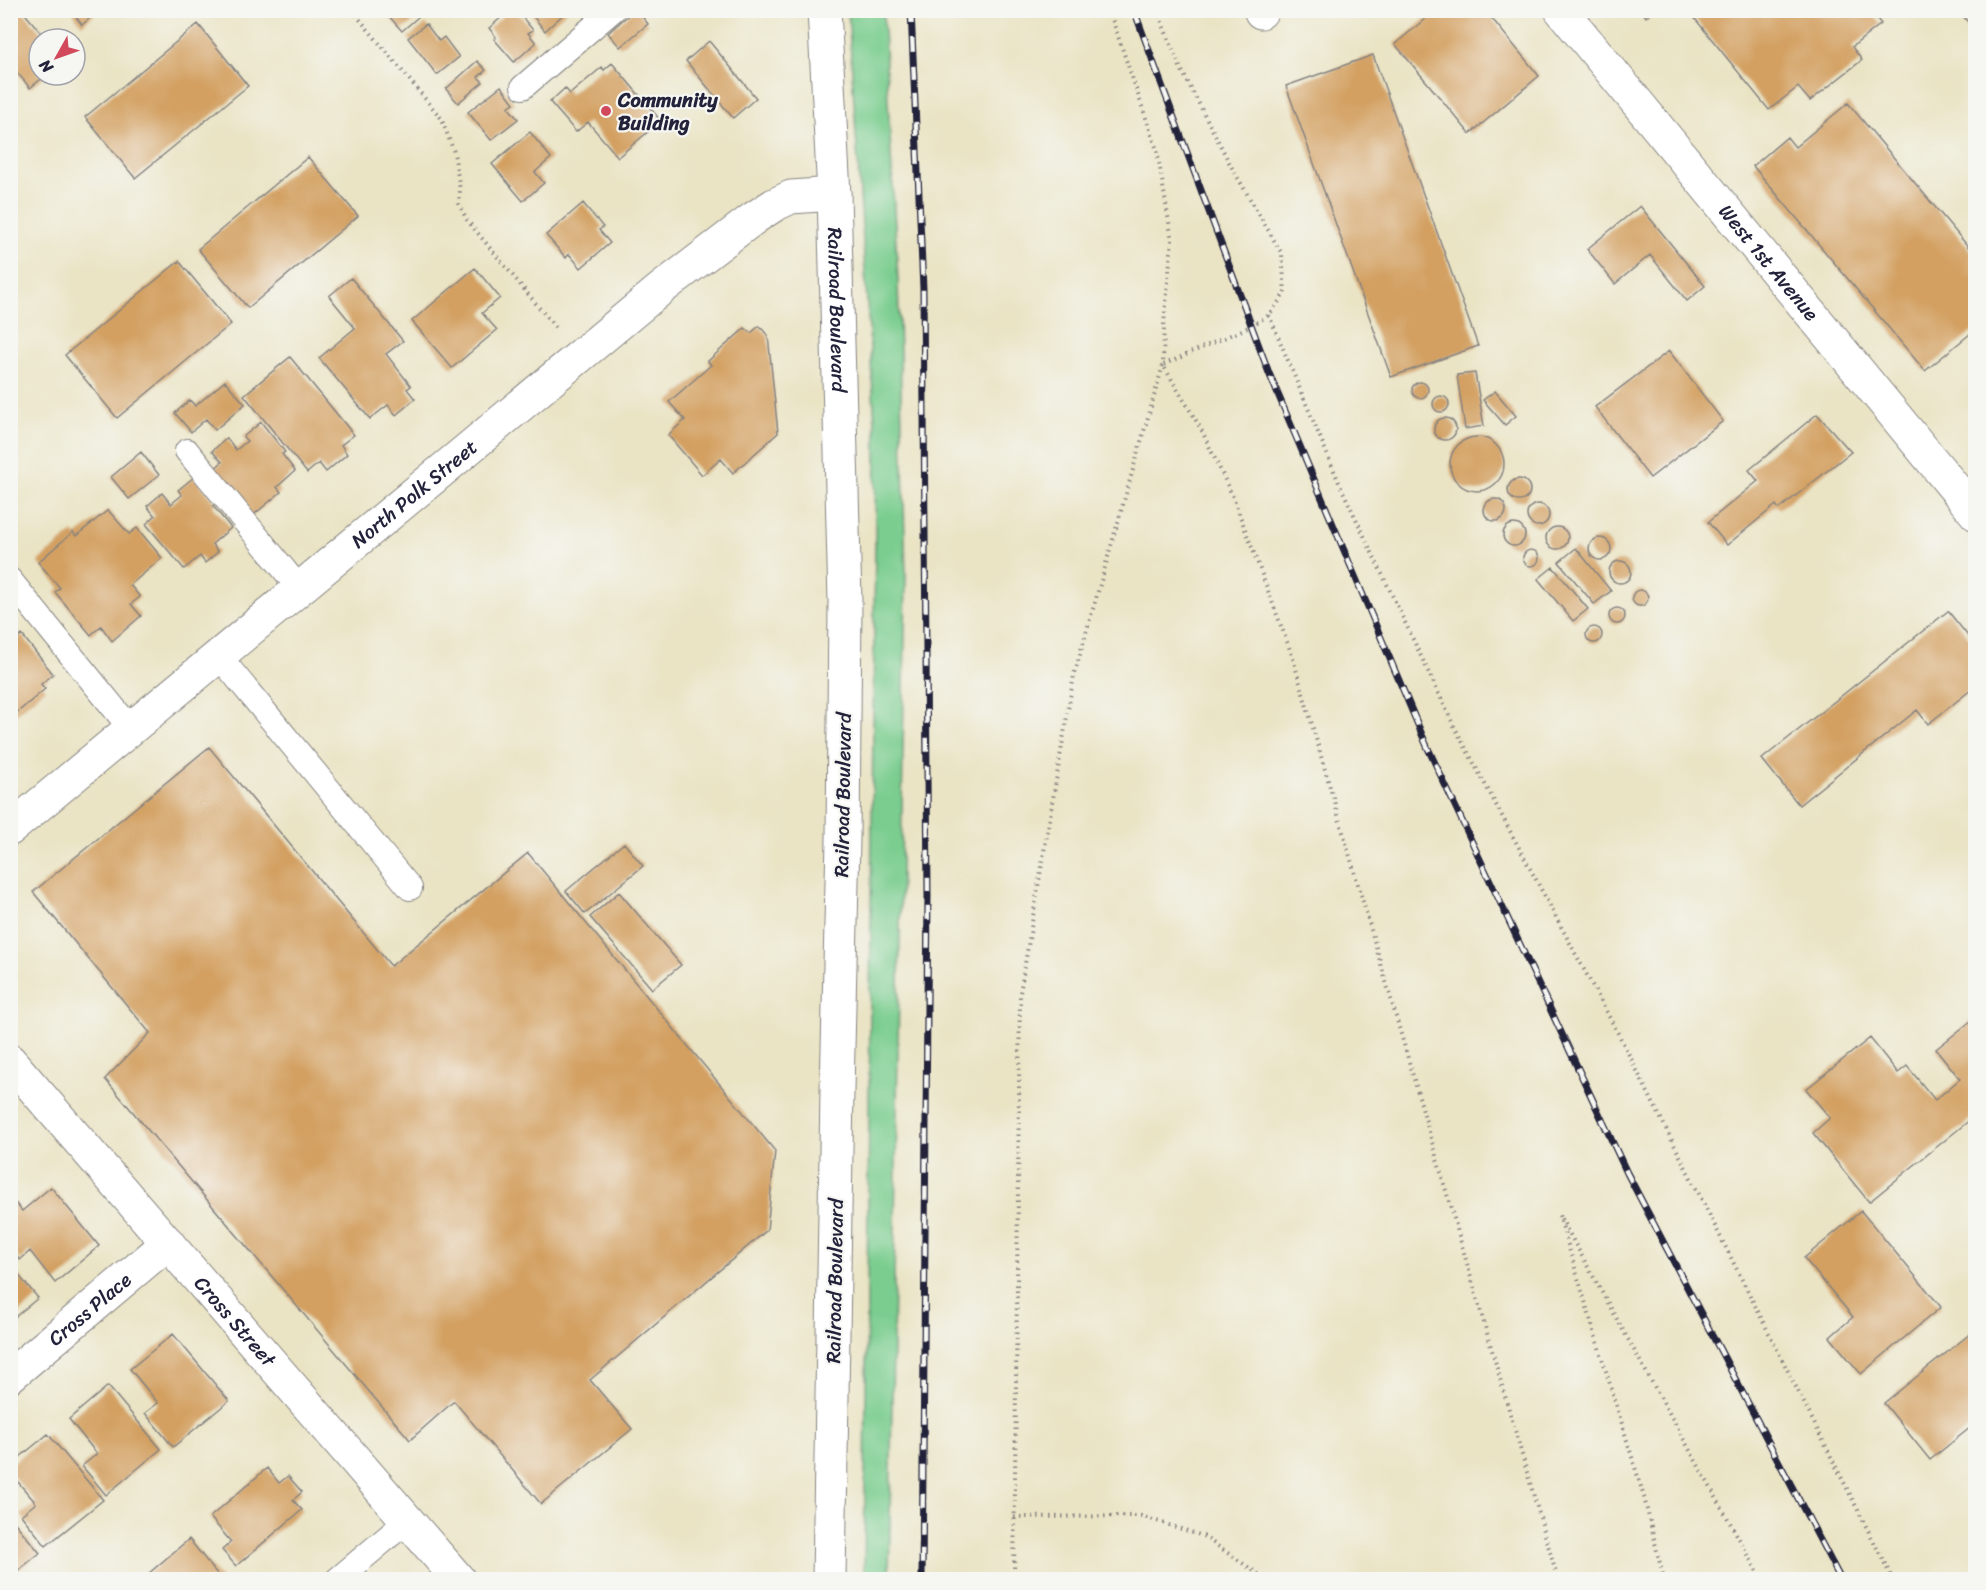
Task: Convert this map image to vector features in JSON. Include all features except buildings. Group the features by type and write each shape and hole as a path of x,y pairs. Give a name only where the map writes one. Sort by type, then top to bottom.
{"street":[{"name":"Railroad Boulevard","path":"824,10 834,194 845,601 830,1580"},
{"name":"West 1st Avenue","path":"1561,10 1976,514"},
{"name":"North Polk Street","path":"10,829 662,288 754,218 791,197 834,194"},
{"name":"Cross Street","path":"10,1061 459,1580"},
{"name":"Cross Place","path":"10,1376 168,1243"}],"lane":[{"path":"523,87 613,10"},
{"path":"187,451 300,588"},
{"path":"10,580 131,729"},
{"path":"219,656 410,888"},
{"path":"337,1580 408,1520"}],"path":[{"path":"352,10 441,118 454,152 460,190 459,204 467,220 580,356"},
{"path":"1014,1580 1020,993 1074,675 1163,365 1164,324 1172,240 1158,150 1109,10"},
{"path":"1156,10 1180,67 1231,166 1282,254 1285,293 1269,315 1251,326 1163,365"},
{"path":"1269,315 1340,485 1454,726 1621,1039 1893,1580"},
{"path":"1163,365 1201,429 1233,497 1292,655 1558,1580"},
{"path":"1664,1580 1644,1497 1559,1215 1762,1580"},
{"path":"1014,1517 1141,1516 1203,1536 1267,1580"}],"green space":[{"path":"848,11 883,11 898,280 906,576 889,1580 864,1579 876,439"}],"railway":[{"path":"911,10 923,289 928,894 922,1580"},
{"path":"1134,10 1269,373 1426,744 1627,1173 1841,1580"}],"place":[{"name":"Community Building","path":"606,111"}]}
